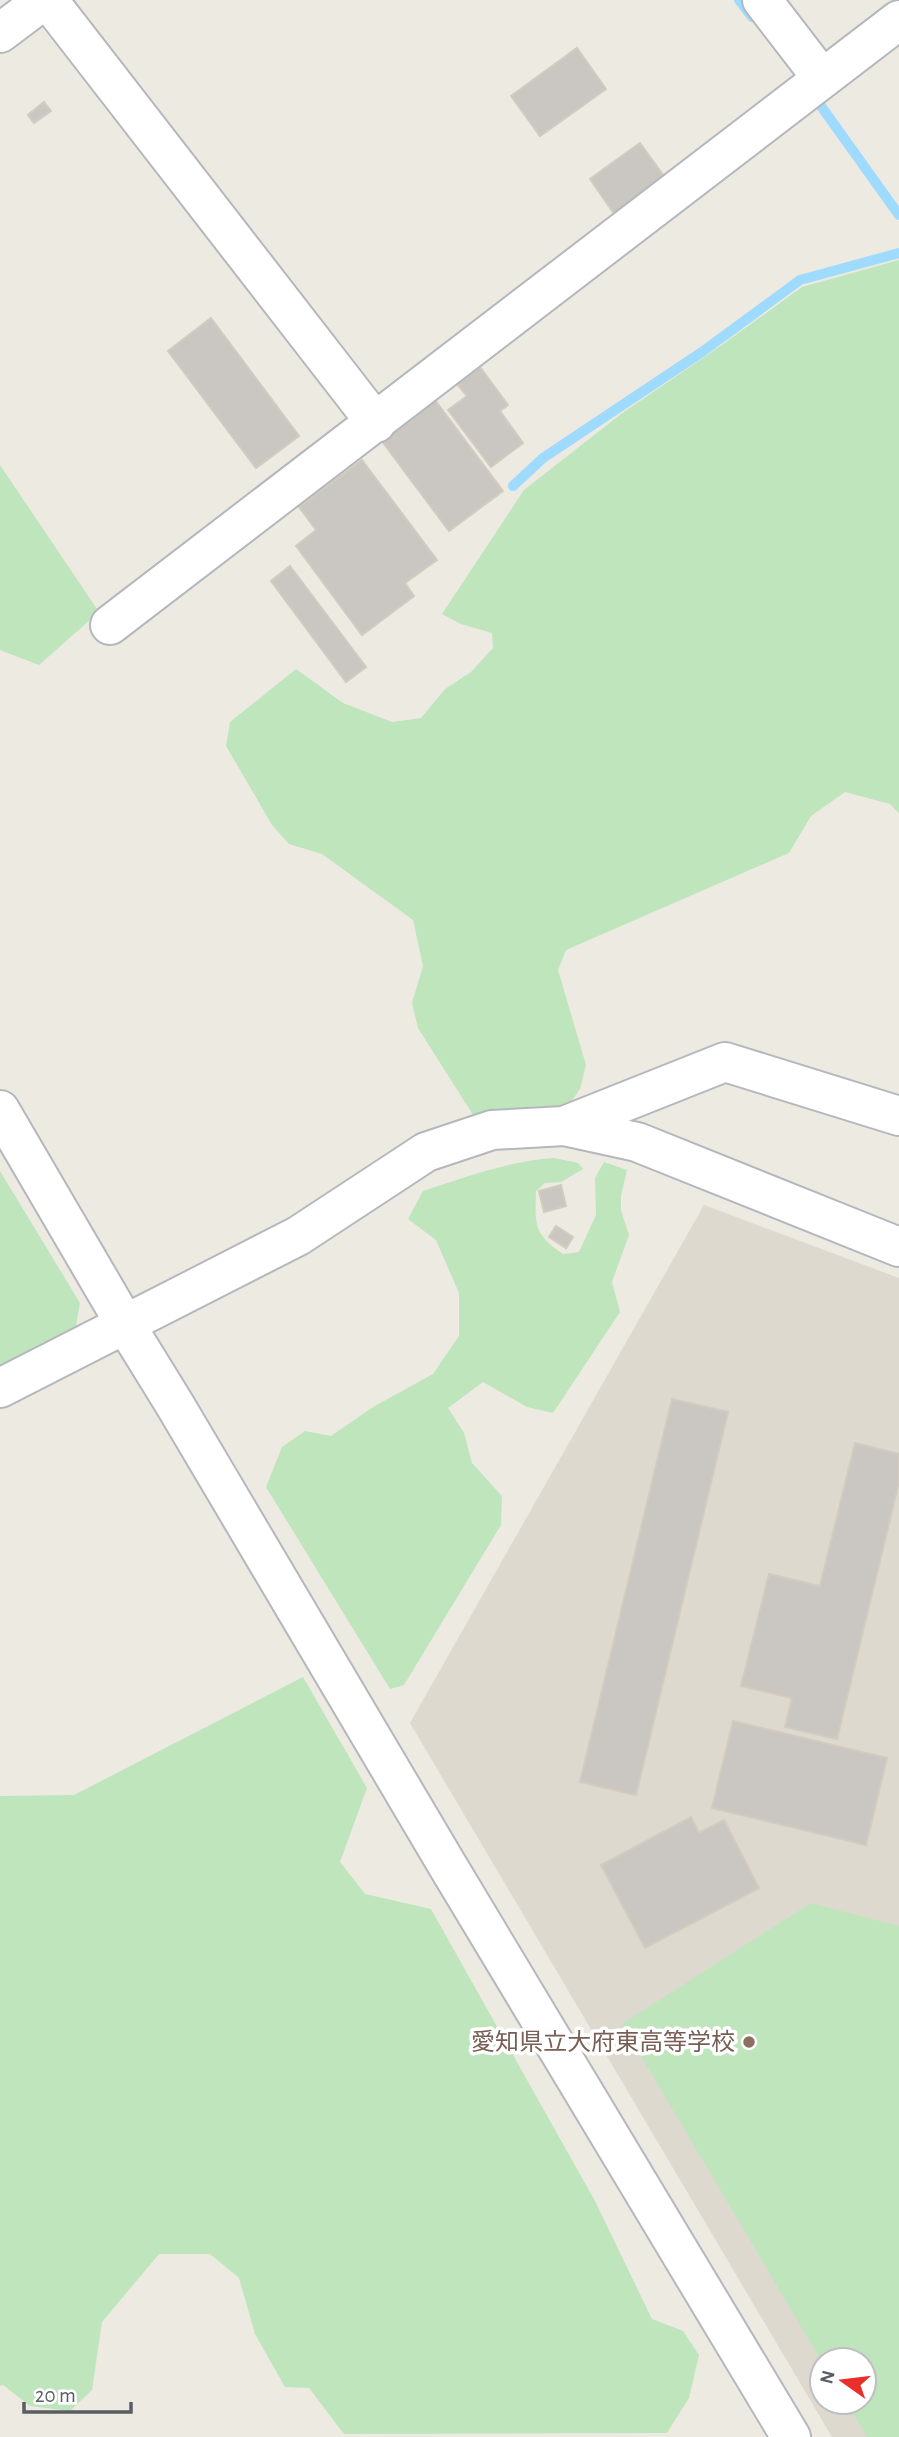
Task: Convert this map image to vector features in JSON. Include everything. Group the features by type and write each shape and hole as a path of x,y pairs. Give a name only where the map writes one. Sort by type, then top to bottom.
{"street":[{"path":"0,33 46,0 376,423"},
{"path":"762,0 822,78"},
{"path":"110,625 899,20"},
{"path":"564,1126 725,1062 899,1116"},
{"path":"0,1110 439,1851 791,2437"},
{"path":"0,1388 298,1236 426,1152 492,1130 564,1126 637,1142 899,1247"}],"shaded area":[{"name":"愛知県立大府東高等学校","path":"704,1205 899,1278 899,2437 832,2437 820,2416 878,2416 878,2346 808,2346 808,2396 410,1723"}],"green space":[{"path":"899,260 899,813 890,804 845,792 811,816 789,853 566,950 558,970 586,1065 580,1089 568,1106 521,1108 475,1118 418,1028 412,1003 423,966 413,920 322,854 289,844 272,825 226,746 230,722 296,669 343,703 392,722 421,718 445,689 471,672 493,648 492,633 461,624 442,614 524,490 621,414 802,287"},
{"path":"0,465 99,612 39,665 0,650"},
{"path":"554,1158 578,1163 583,1169 561,1182 545,1183 536,1191 536,1220 541,1234 563,1254 579,1252 596,1215 595,1178 604,1162 627,1170 621,1210 629,1235 612,1282 620,1312 553,1413 527,1407 483,1382 448,1408 464,1433 472,1463 502,1496 501,1525 404,1685 390,1689 266,1487 282,1447 305,1431 331,1436 373,1407 433,1374 459,1336 459,1293 436,1240 408,1219 423,1191 504,1166"},
{"path":"0,1171 80,1303 75,1331 0,1368"},
{"path":"303,1677 367,1788 340,1862 365,1894 431,1909 595,2201 652,2319 683,2331 699,2355 689,2398 667,2433 344,2434 309,2388 285,2387 255,2334 239,2278 210,2254 159,2254 102,2322 92,2390 70,2411 30,2406 3,2385 0,2386 0,1796 74,1795"},
{"path":"811,1903 899,1926 899,2437 867,2437 854,2416 878,2416 878,2346 813,2346 622,2024"}],"building":[{"path":"577,48 606,89 540,136 511,96"},
{"path":"44,102 51,111 34,123 28,115"},
{"path":"640,143 666,179 615,215 590,179"},
{"path":"211,318 299,436 256,468 168,351"},
{"path":"480,367 508,405 500,411 523,443 491,467 448,410 467,396 457,384"},
{"path":"435,400 503,491 449,531 381,440"},
{"path":"362,460 437,560 405,583 414,596 362,635 296,546 316,530 299,507"},
{"path":"290,566 366,667 346,682 271,581"},
{"path":"561,1185 566,1206 544,1212 539,1191"},
{"path":"556,1226 573,1237 566,1248 549,1237"},
{"path":"672,1399 728,1412 636,1795 580,1782"},
{"path":"855,1443 899,1454 899,1482 837,1739 785,1727 792,1698 741,1686 769,1574 820,1586"},
{"path":"733,1721 887,1758 866,1845 712,1808"},
{"path":"691,1817 699,1833 724,1820 759,1888 645,1948 601,1865"}],"waterway":[{"path":"739,0 752,17"},
{"path":"821,106 899,215"},
{"path":"513,486 543,458 702,352 800,280 899,253"}],"place":[{"name":"愛知県立大府東高等学校","path":"749,2042"}]}
